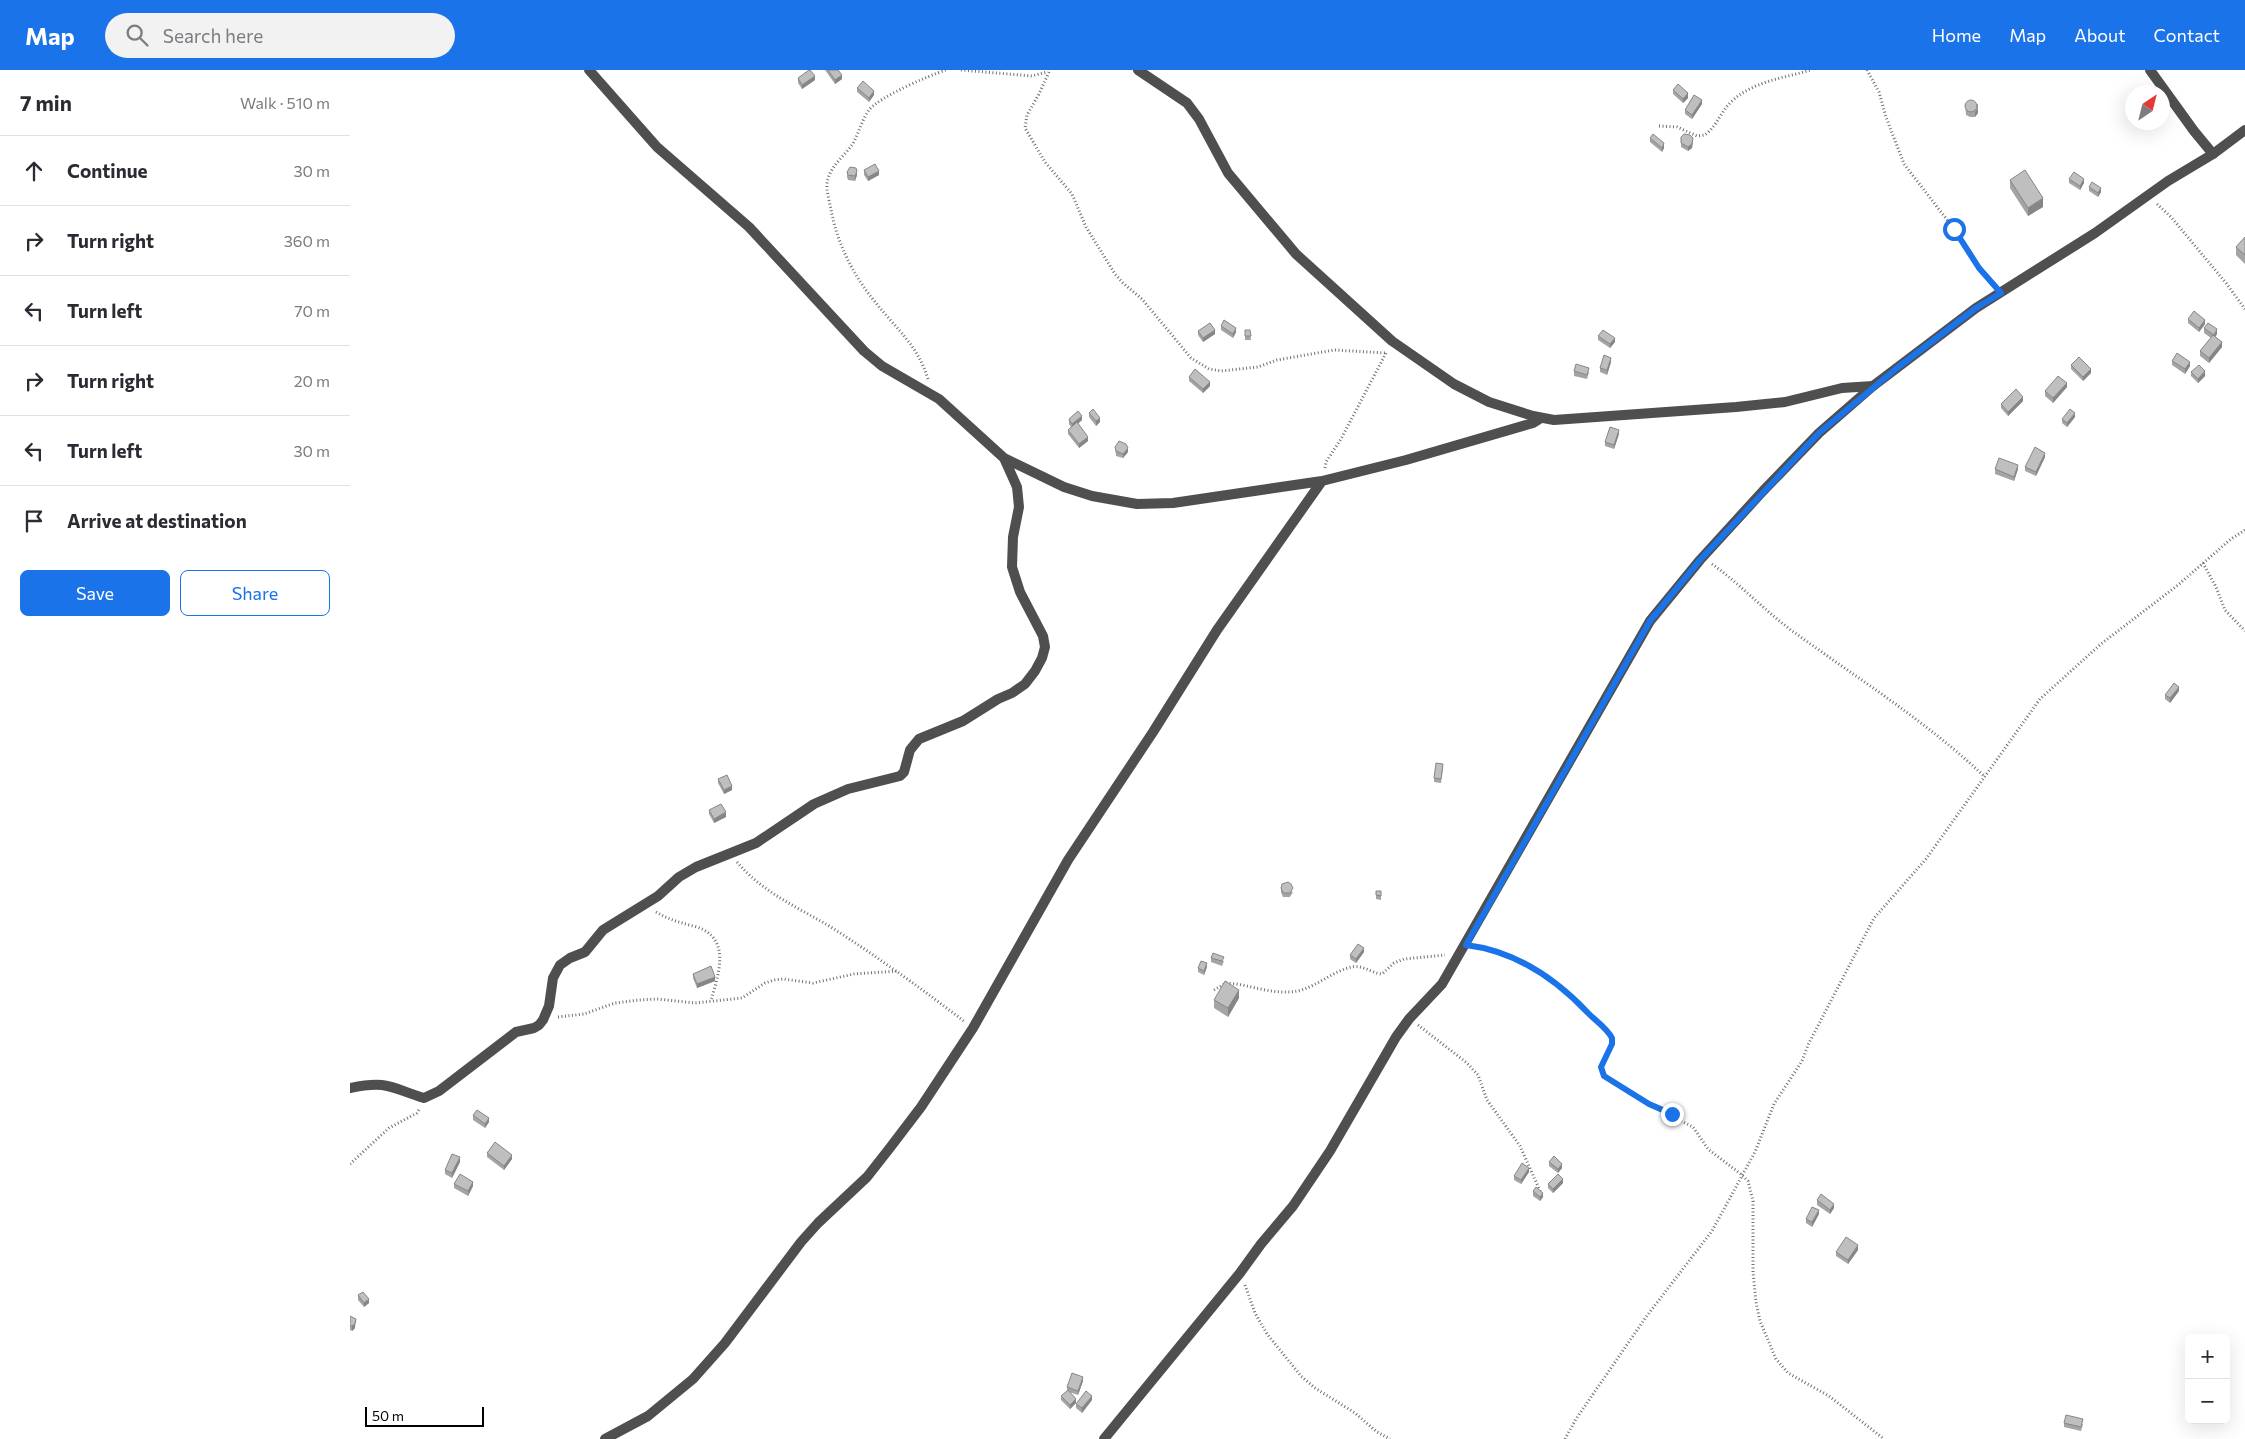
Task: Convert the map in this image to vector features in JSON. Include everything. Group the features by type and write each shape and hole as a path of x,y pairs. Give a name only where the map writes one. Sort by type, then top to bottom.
{"street":[{"path":"589,70 657,147 749,228 864,350 882,366 930,394 953,411 1004,458 1064,487 1092,496 1137,504 1173,503 1322,481 1406,460 1526,425 1542,418"},
{"path":"1138,70 1187,103 1199,120 1228,173 1296,254 1392,341 1463,389 1489,402 1554,420 1785,402 1842,388 1873,386"},
{"path":"2150,70 2213,154"},
{"path":"1104,1439 1240,1273 1311,1180 1388,1050 1409,1019 1436,993 1466,945 1650,621 1700,560 1819,433 1873,386 1976,308 2095,233 2168,181 2213,154 2245,130"},
{"path":"350,1088 385,1084 424,1098 439,1091 510,1036 516,1032 534,1028 543,1020 548,1006 553,978 560,965 570,958 585,952 603,930 612,923 646,904 688,871 763,838 814,804 848,789 900,776 904,772 910,750 919,739 963,721 1025,684 1035,672 1045,647 1043,636 1020,592 1012,567 1018,487 1004,458"},
{"path":"605,1439 648,1416 693,1379 725,1343 801,1242 873,1170 921,1107 973,1028 1068,860 1153,732 1217,630 1322,481"}],"path":[{"path":"930,394 925,369 911,345 894,322 871,297 845,253 833,218 827,183 830,173 854,142 865,116 874,105 886,97 946,70"},
{"path":"961,70 1032,76 1049,71"},
{"path":"1659,126 1677,127 1697,136 1705,135 1731,102 1745,92 1785,76 1812,70"},
{"path":"1867,70 1879,92 1886,117 1904,164 1948,221 1979,268 2001,293"},
{"path":"1049,71 1040,94 1027,115 1025,128 1045,162 1072,194 1086,227 1115,274 1142,299 1191,358 1209,369 1221,371 1258,367 1277,360 1334,350 1386,353"},
{"path":"2146,196 2171,217 2245,309"},
{"path":"1322,481 1326,462 1341,439 1392,341"},
{"path":"1565,1439 1576,1419 1646,1317 1712,1231 1755,1152 1774,1104 1802,1061 1812,1036 1874,918 1926,859 2040,699 2101,644 2178,585 2231,539 2245,530"},
{"path":"1700,560 1712,564 1732,578 1770,614 1908,712 1985,777"},
{"path":"2204,563 2216,587 2224,610 2245,631"},
{"path":"730,854 758,884 796,909 832,928 898,971 973,1028"},
{"path":"646,904 666,918 706,930 715,939 720,957 711,1002"},
{"path":"1466,945 1478,947 1527,964 1552,979 1570,994 1612,1038 1612,1044 1601,1067 1604,1076 1649,1104 1688,1123 1697,1132 1708,1149 1742,1175 1751,1189 1753,1201 1753,1272 1756,1302 1760,1321 1776,1359 1788,1373 1829,1396 1884,1439"},
{"path":"1214,990 1226,983 1287,992 1320,984 1349,968 1363,967 1382,974 1394,963 1404,959 1445,955 1457,959"},
{"path":"543,1020 584,1014 615,1003 639,1000 657,999 695,1003 742,998 765,983 774,980 784,979 813,983 854,974 898,971"},
{"path":"1409,1019 1473,1068 1478,1074 1487,1100 1520,1146 1541,1193"},
{"path":"350,1164 389,1128 417,1113 424,1098"},
{"path":"1240,1273 1259,1321 1278,1349 1301,1376 1315,1388 1355,1413 1377,1432 1390,1439"},
{"path":"1879,1434 1879,1439"}],"building":[{"path":"809,70 815,76 802,85 798,78"},
{"path":"828,70 838,70 842,75 835,80"},
{"path":"863,81 874,91 869,98 857,88"},
{"path":"1678,84 1688,93 1683,99 1673,90"},
{"path":"1694,95 1702,100 1692,115 1685,110"},
{"path":"1973,100 1976,101 1976,111 1969,112 1966,111 1965,104 1966,101"},
{"path":"1653,134 1664,143 1662,148 1650,138"},
{"path":"1684,134 1690,135 1693,138 1692,144 1688,147 1681,143 1681,137"},
{"path":"875,164 879,171 868,177 864,170"},
{"path":"850,167 856,168 855,176 848,175 847,172"},
{"path":"2025,170 2043,198 2028,208 2010,180"},
{"path":"2074,172 2084,179 2080,186 2069,179"},
{"path":"2092,182 2101,188 2098,193 2089,187"},
{"path":"2245,237 2245,255 2236,247"},
{"path":"2194,311 2205,320 2199,328 2188,319"},
{"path":"1224,320 1236,328 1233,334 1221,326"},
{"path":"1210,323 1215,330 1203,338 1198,331"},
{"path":"2208,323 2217,329 2214,335 2204,328"},
{"path":"1245,330 1250,330 1251,336 1245,336"},
{"path":"1603,330 1615,338 1610,344 1598,336"},
{"path":"2213,335 2222,342 2209,358 2200,351"},
{"path":"2177,353 2190,362 2185,369 2172,361"},
{"path":"1604,355 1611,358 1607,370 1600,368"},
{"path":"2079,357 2091,369 2083,377 2071,365"},
{"path":"1576,364 1589,368 1587,375 1574,371"},
{"path":"2199,365 2205,371 2198,379 2191,372"},
{"path":"1195,369 1210,382 1203,389 1189,377"},
{"path":"2058,376 2067,383 2053,398 2045,391"},
{"path":"2016,389 2023,397 2008,412 2001,404"},
{"path":"1093,409 1100,418 1096,421 1089,413"},
{"path":"2070,409 2075,413 2067,423 2062,419"},
{"path":"1078,411 1082,416 1072,424 1069,419"},
{"path":"1077,422 1088,437 1079,444 1068,430"},
{"path":"1610,427 1619,430 1614,445 1605,442"},
{"path":"1119,441 1126,444 1128,448 1123,454 1116,451 1115,447"},
{"path":"2035,447 2045,453 2036,472 2025,467"},
{"path":"1999,458 2018,465 2014,477 1995,469"},
{"path":"2174,683 2179,687 2170,698 2165,695"},
{"path":"1436,763 1443,764 1441,779 1434,778"},
{"path":"727,775 732,786 724,790 718,779"},
{"path":"721,804 726,812 714,819 709,810"},
{"path":"1288,882 1293,888 1290,893 1283,893 1282,884"},
{"path":"1376,891 1381,891 1381,896 1376,895"},
{"path":"1358,944 1364,948 1356,959 1350,955"},
{"path":"1213,953 1224,957 1222,961 1211,958"},
{"path":"1201,961 1207,963 1204,971 1198,968"},
{"path":"711,966 715,977 697,984 693,974"},
{"path":"1225,981 1239,990 1228,1008 1214,1000"},
{"path":"477,1110 489,1118 485,1124 473,1115"},
{"path":"495,1142 512,1155 504,1166 487,1153"},
{"path":"452,1154 460,1157 452,1173 445,1170"},
{"path":"1554,1156 1562,1164 1558,1169 1549,1162"},
{"path":"1522,1163 1529,1168 1521,1180 1514,1176"},
{"path":"460,1174 473,1182 468,1191 454,1184"},
{"path":"1558,1174 1563,1179 1553,1189 1548,1184"},
{"path":"1536,1187 1543,1193 1540,1197 1533,1191"},
{"path":"1821,1194 1834,1204 1830,1210 1817,1200"},
{"path":"1812,1207 1819,1210 1812,1222 1806,1219"},
{"path":"1846,1237 1858,1245 1848,1260 1836,1252"},
{"path":"363,1292 369,1299 364,1303 358,1295"},
{"path":"350,1316 356,1319 355,1324 352,1326 350,1326"},
{"path":"1072,1373 1083,1377 1078,1391 1067,1387"},
{"path":"1068,1390 1076,1399 1070,1405 1061,1396"},
{"path":"1086,1391 1092,1396 1082,1408 1076,1404"},
{"path":"2066,1415 2083,1419 2081,1427 2064,1423"}],"route":[{"path":"1672,1114 1649,1104 1604,1076 1601,1067 1612,1044 1610,1034 1570,994 1552,979 1514,958 1466,945 1650,621 1700,560 1819,433 1873,386 1976,308 2001,293 1979,268 1954,229"}]}
